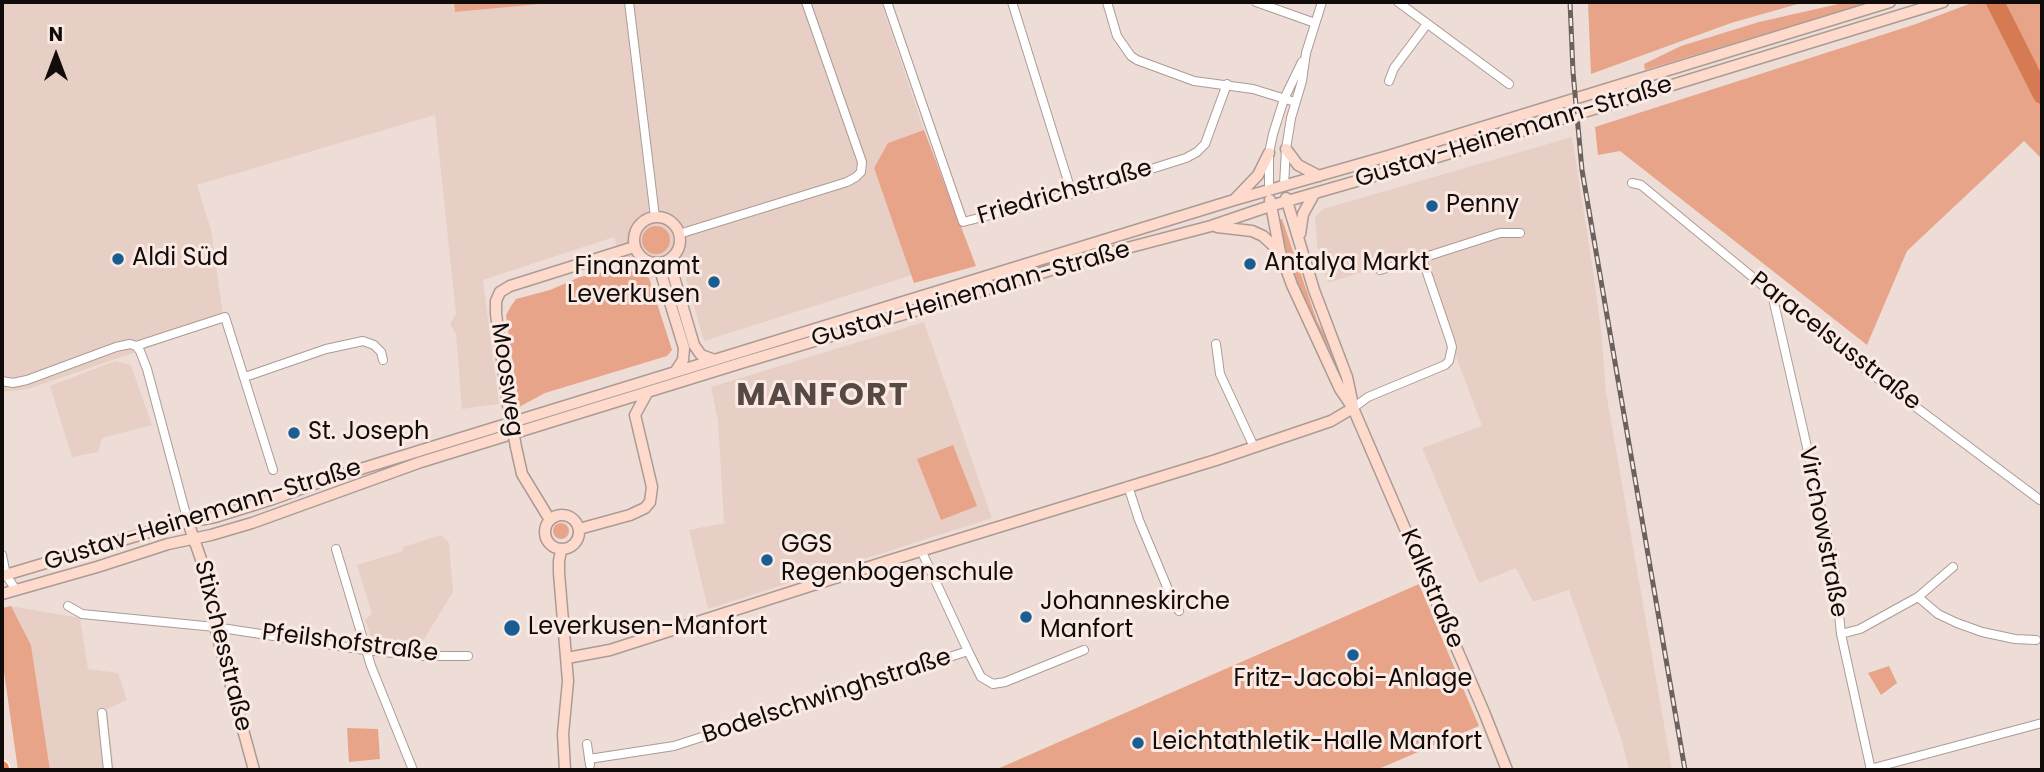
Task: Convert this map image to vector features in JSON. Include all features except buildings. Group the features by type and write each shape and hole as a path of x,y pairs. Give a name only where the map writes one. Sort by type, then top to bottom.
{"main road":[{"name":"Gustav-Heinemann-Straße","path":"4,575 173,525 215,517 328,479 1234,200 1890,2"},
{"name":"Gustav-Heinemann-Straße","path":"2,594 168,544 252,523 421,462 925,307 1211,226 1942,2"},
{"path":"1286,149 1298,165 1318,176"},
{"path":"1234,200 1258,175 1269,153"},
{"name":"Kalkstraße","path":"1284,186 1323,316 1348,377 1353,408"},
{"name":"Kalkstraße","path":"1269,190 1280,252 1308,322 1340,389 1353,408 1507,770"},
{"path":"1299,240 1303,214 1314,194"},
{"path":"654,217 672,223 679,234 677,251 669,260 657,264 643,259 634,247 637,228 654,217"},
{"path":"1211,226 1252,231 1263,236 1280,252"},
{"name":"Moosweg","path":"550,520 522,474 508,405 496,301 499,292 510,286 634,247"},
{"path":"669,260 694,345 701,355 715,360"},
{"path":"657,264 684,348 683,360 675,372"},
{"path":"579,529 630,515 645,508 650,502 652,487 635,415 647,393"},
{"path":"611,404 635,415"},
{"path":"567,658 610,650 1254,447 1331,421 1353,408"},
{"path":"555,516 573,519 579,529 579,537 569,548 555,548 545,538 544,532 555,516"},
{"name":"Stixchesstraße","path":"188,522 212,600 215,627 254,770"},
{"path":"561,550 559,573 568,681 563,734 565,770"}],"street":[{"path":"629,2 654,217"},
{"path":"679,234 847,182 861,172 862,162 806,2"},
{"name":"Friedrichstraße","path":"887,2 963,222 1072,194 1186,158 1205,144 1227,84"},
{"path":"1012,2 1072,194"},
{"path":"1107,2 1117,36 1136,61 1194,80 1253,89 1295,102"},
{"path":"1256,2 1315,23"},
{"path":"1284,186 1286,149 1295,102 1306,53 1322,2"},
{"path":"1398,2 1509,84"},
{"path":"1389,81 1394,68 1427,24"},
{"path":"1269,190 1269,153 1284,99 1306,53"},
{"name":"Paracelsusstraße","path":"1632,183 1641,185 1853,360 2040,500"},
{"path":"1380,270 1500,233 1520,233"},
{"path":"1353,408 1368,397 1449,361 1452,347 1422,258"},
{"name":"Virchowstraße","path":"1772,294 1833,565 1841,634 1870,770"},
{"path":"136,346 225,317 273,470"},
{"path":"245,377 326,349 363,341 374,345 383,360"},
{"path":"2,381 18,383 116,347 130,344 136,346 141,351 147,369 188,522"},
{"path":"1216,344 1220,374 1254,447"},
{"path":"1128,486 1139,520 1179,611"},
{"path":"336,549 365,650 414,770"},
{"path":"922,550 968,651"},
{"path":"2,555 4,575 16,590"},
{"path":"1841,634 1860,629 1918,597 1953,567"},
{"path":"1918,597 1938,614 1956,623 1982,632 2036,640"},
{"name":"Pfeilshofstraße","path":"68,606 82,614 215,627 365,650 424,656 468,656"},
{"name":"Bodelschwinghstraße","path":"587,744 590,762 682,744 968,651 981,677 993,684 1005,682 1084,650"},
{"path":"102,713 108,770"},
{"path":"1870,770 2042,723"}],"shaded area":[{"path":"2,2 454,2 455,12 562,2 881,2 924,130 889,143 874,168 912,275 704,341 683,269 649,278 622,268 614,237 483,280 499,404 462,409 456,334 450,324 456,314 435,115 197,185 211,230 224,322 28,389 2,392"},
{"path":"454,2 562,2 455,12"},
{"path":"1588,2 1805,2 1731,23 1591,74"},
{"path":"1847,2 1870,2 1645,70 1644,64 1681,46 1759,22"},
{"path":"1974,2 2042,2 2042,159 2024,141 1907,251 1867,345 1620,151 1598,155 1595,127 1916,24"},
{"path":"924,130 976,266 914,283 874,168 888,143"},
{"path":"1572,137 1601,329 1606,392 1672,770 1629,770 1621,738 1569,590 1533,602 1516,568 1479,583 1422,448 1482,426 1418,254 1328,283 1317,245 1315,217 1323,209"},
{"path":"1282,219 1317,321 1332,348 1344,382 1300,291 1276,221"},
{"path":"656,226 666,230 670,240 666,250 656,254 646,250 642,240 646,230"},
{"path":"622,268 649,278 672,350 667,356 545,393 519,407 506,315 516,299 550,290 580,277"},
{"path":"924,322 992,518 708,609 689,530 724,523 718,421 711,387"},
{"path":"115,361 131,365 152,425 102,438 98,452 72,457 50,386"},
{"path":"953,445 977,506 941,520 917,459"},
{"path":"561,523 567,525 567,537 561,539 555,537 553,531 555,525"},
{"path":"441,535 449,543 453,592 421,644 377,642 371,637 365,620 372,614 357,565 403,551 403,547"},
{"name":"Fritz-Jacobi-Anlage","path":"1419,584 1479,726 1376,770 995,770"},
{"path":"11,606 80,618 88,669 118,673 127,700 107,709 114,770 50,770 31,645"},
{"path":"11,606 31,645 50,770 18,770 2,658 2,608"},
{"path":"1889,666 1897,683 1881,695 1868,673"},
{"path":"347,728 378,729 380,759 349,762"}],"waterway":[{"path":"1995,2 2042,95"}],"railway":[{"path":"1570,2 1582,170 1685,770"}],"place":[{"name":"Penny","path":"1432,206"},
{"name":"Aldi Süd","path":"118,259"},
{"name":"Antalya Markt","path":"1250,264"},
{"name":"Finanzamt Leverkusen","path":"714,282"},
{"name":"St. Joseph","path":"294,433"},
{"name":"GGS Regenbogenschule","path":"767,560"},
{"name":"Johanneskirche Manfort","path":"1026,617"},
{"name":"Leverkusen-Manfort","path":"512,628"},
{"name":"Fritz-Jacobi-Anlage","path":"1353,655"},
{"name":"Leichtathletik-Halle Manfort","path":"1138,743"}],"district":[{"name":"MANFORT","path":"823,397"}]}
